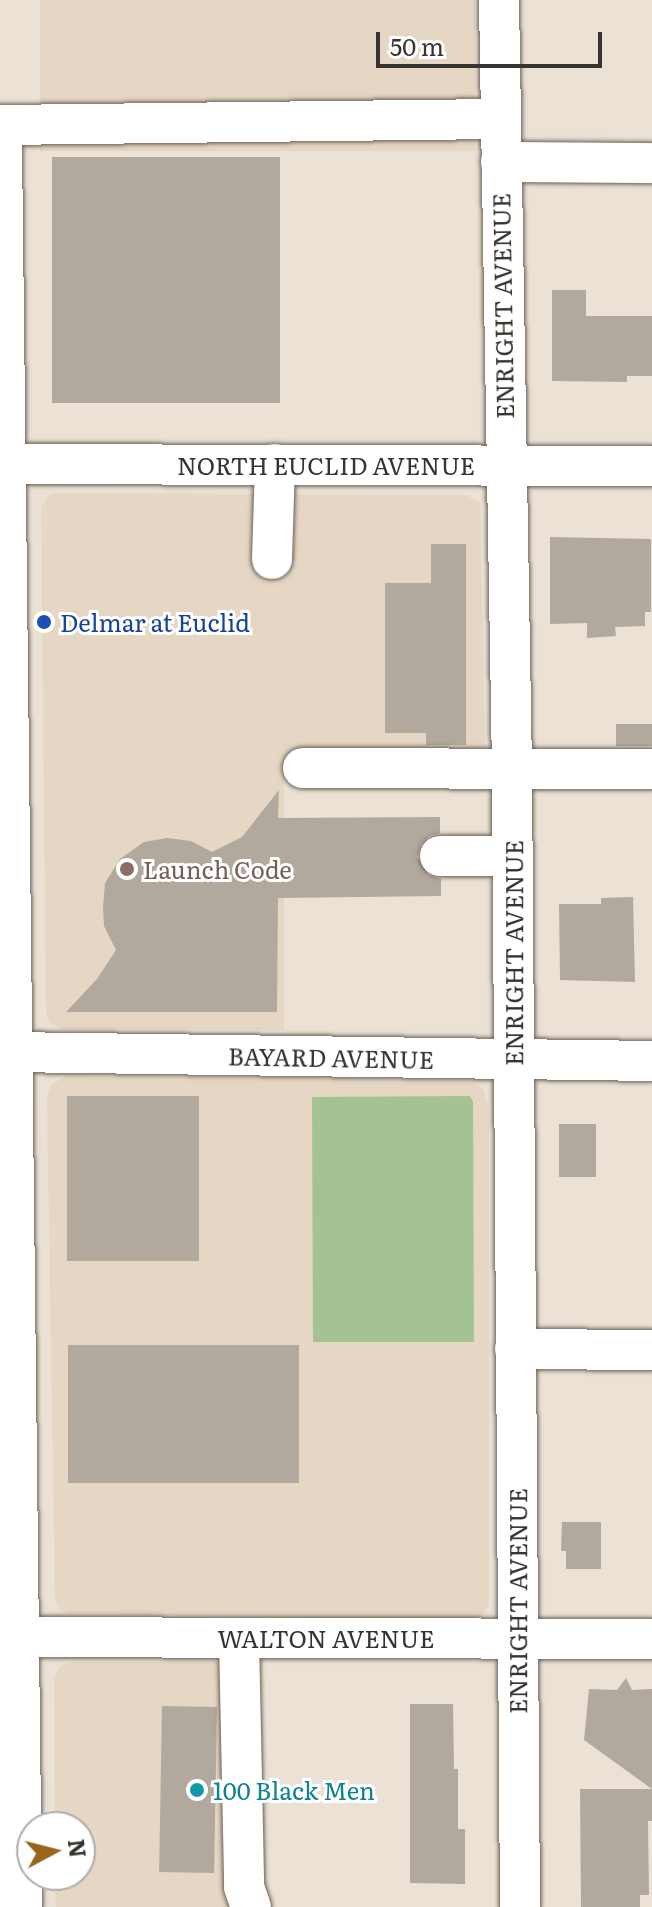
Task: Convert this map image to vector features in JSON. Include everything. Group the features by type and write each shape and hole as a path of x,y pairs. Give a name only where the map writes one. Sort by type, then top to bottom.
{"main road":[{"path":"0,143 13,1892"}],"street":[{"name":"ENRIGHT AVENUE","path":"499,0 504,465 512,768 520,1907"},
{"path":"0,125 500,119"},
{"path":"501,162 652,163"},
{"name":"NORTH EUCLID AVENUE","path":"2,464 652,466"},
{"path":"272,559 275,464"},
{"path":"303,768 652,769"},
{"path":"440,856 512,856"},
{"name":"BAYARD AVENUE","path":"9,1052 652,1061"},
{"path":"515,1349 652,1350"},
{"name":"WALTON AVENUE","path":"9,1637 652,1639"},
{"path":"239,1639 244,1887 251,1907"}],"shaded area":[{"path":"40,0 475,0 475,151 40,151"},
{"path":"55,493 466,495 480,503 485,758 284,757 284,1030 61,1029 49,1022 46,1013 41,507 48,496"},
{"path":"66,1076 472,1080 483,1089 489,1109 489,1604 482,1615 463,1620 69,1614 60,1610 55,1599 47,1098 51,1085"},
{"path":"73,1662 232,1662 241,1907 56,1907 56,1891 96,1891 96,1811 55,1811 54,1678 60,1666"}],"green space":[{"path":"470,1096 473,1102 474,1342 313,1342 312,1097"}],"building":[{"path":"52,157 280,157 280,403 52,403"},
{"path":"552,290 586,290 586,316 652,316 652,376 627,376 627,382 552,381"},
{"path":"550,537 651,539 651,612 645,612 645,626 615,627 616,636 587,638 587,623 550,624"},
{"path":"431,544 466,544 466,745 426,745 426,733 385,733 385,583 431,583"},
{"path":"616,724 652,724 652,746 616,746"},
{"path":"279,790 278,818 440,817 440,833 429,836 421,844 417,857 428,875 441,879 441,896 278,898 277,1012 66,1012 97,979 116,950 104,926 103,907 105,883 120,859 144,842 167,838 191,841 212,852 242,837"},
{"path":"633,897 635,982 560,980 559,904 601,904 601,898"},
{"path":"67,1096 199,1096 199,1261 67,1261"},
{"path":"559,1124 596,1124 596,1177 559,1177"},
{"path":"68,1345 299,1345 299,1483 68,1483"},
{"path":"562,1522 601,1522 601,1569 566,1569 566,1551 561,1551"},
{"path":"626,1678 632,1690 652,1689 652,1789 584,1740 589,1689 617,1690"},
{"path":"410,1704 453,1704 458,1829 465,1829 465,1884 410,1883"},
{"name":"100 Black Men","path":"162,1706 217,1707 214,1873 159,1872"},
{"path":"580,1789 652,1789 652,1821 648,1821 649,1895 640,1895 640,1907 581,1907"}],"place":[{"name":"Delmar at Euclid","path":"44,622"},
{"name":"Launch Code","path":"127,869"},
{"name":"100 Black Men","path":"197,1790"}]}
